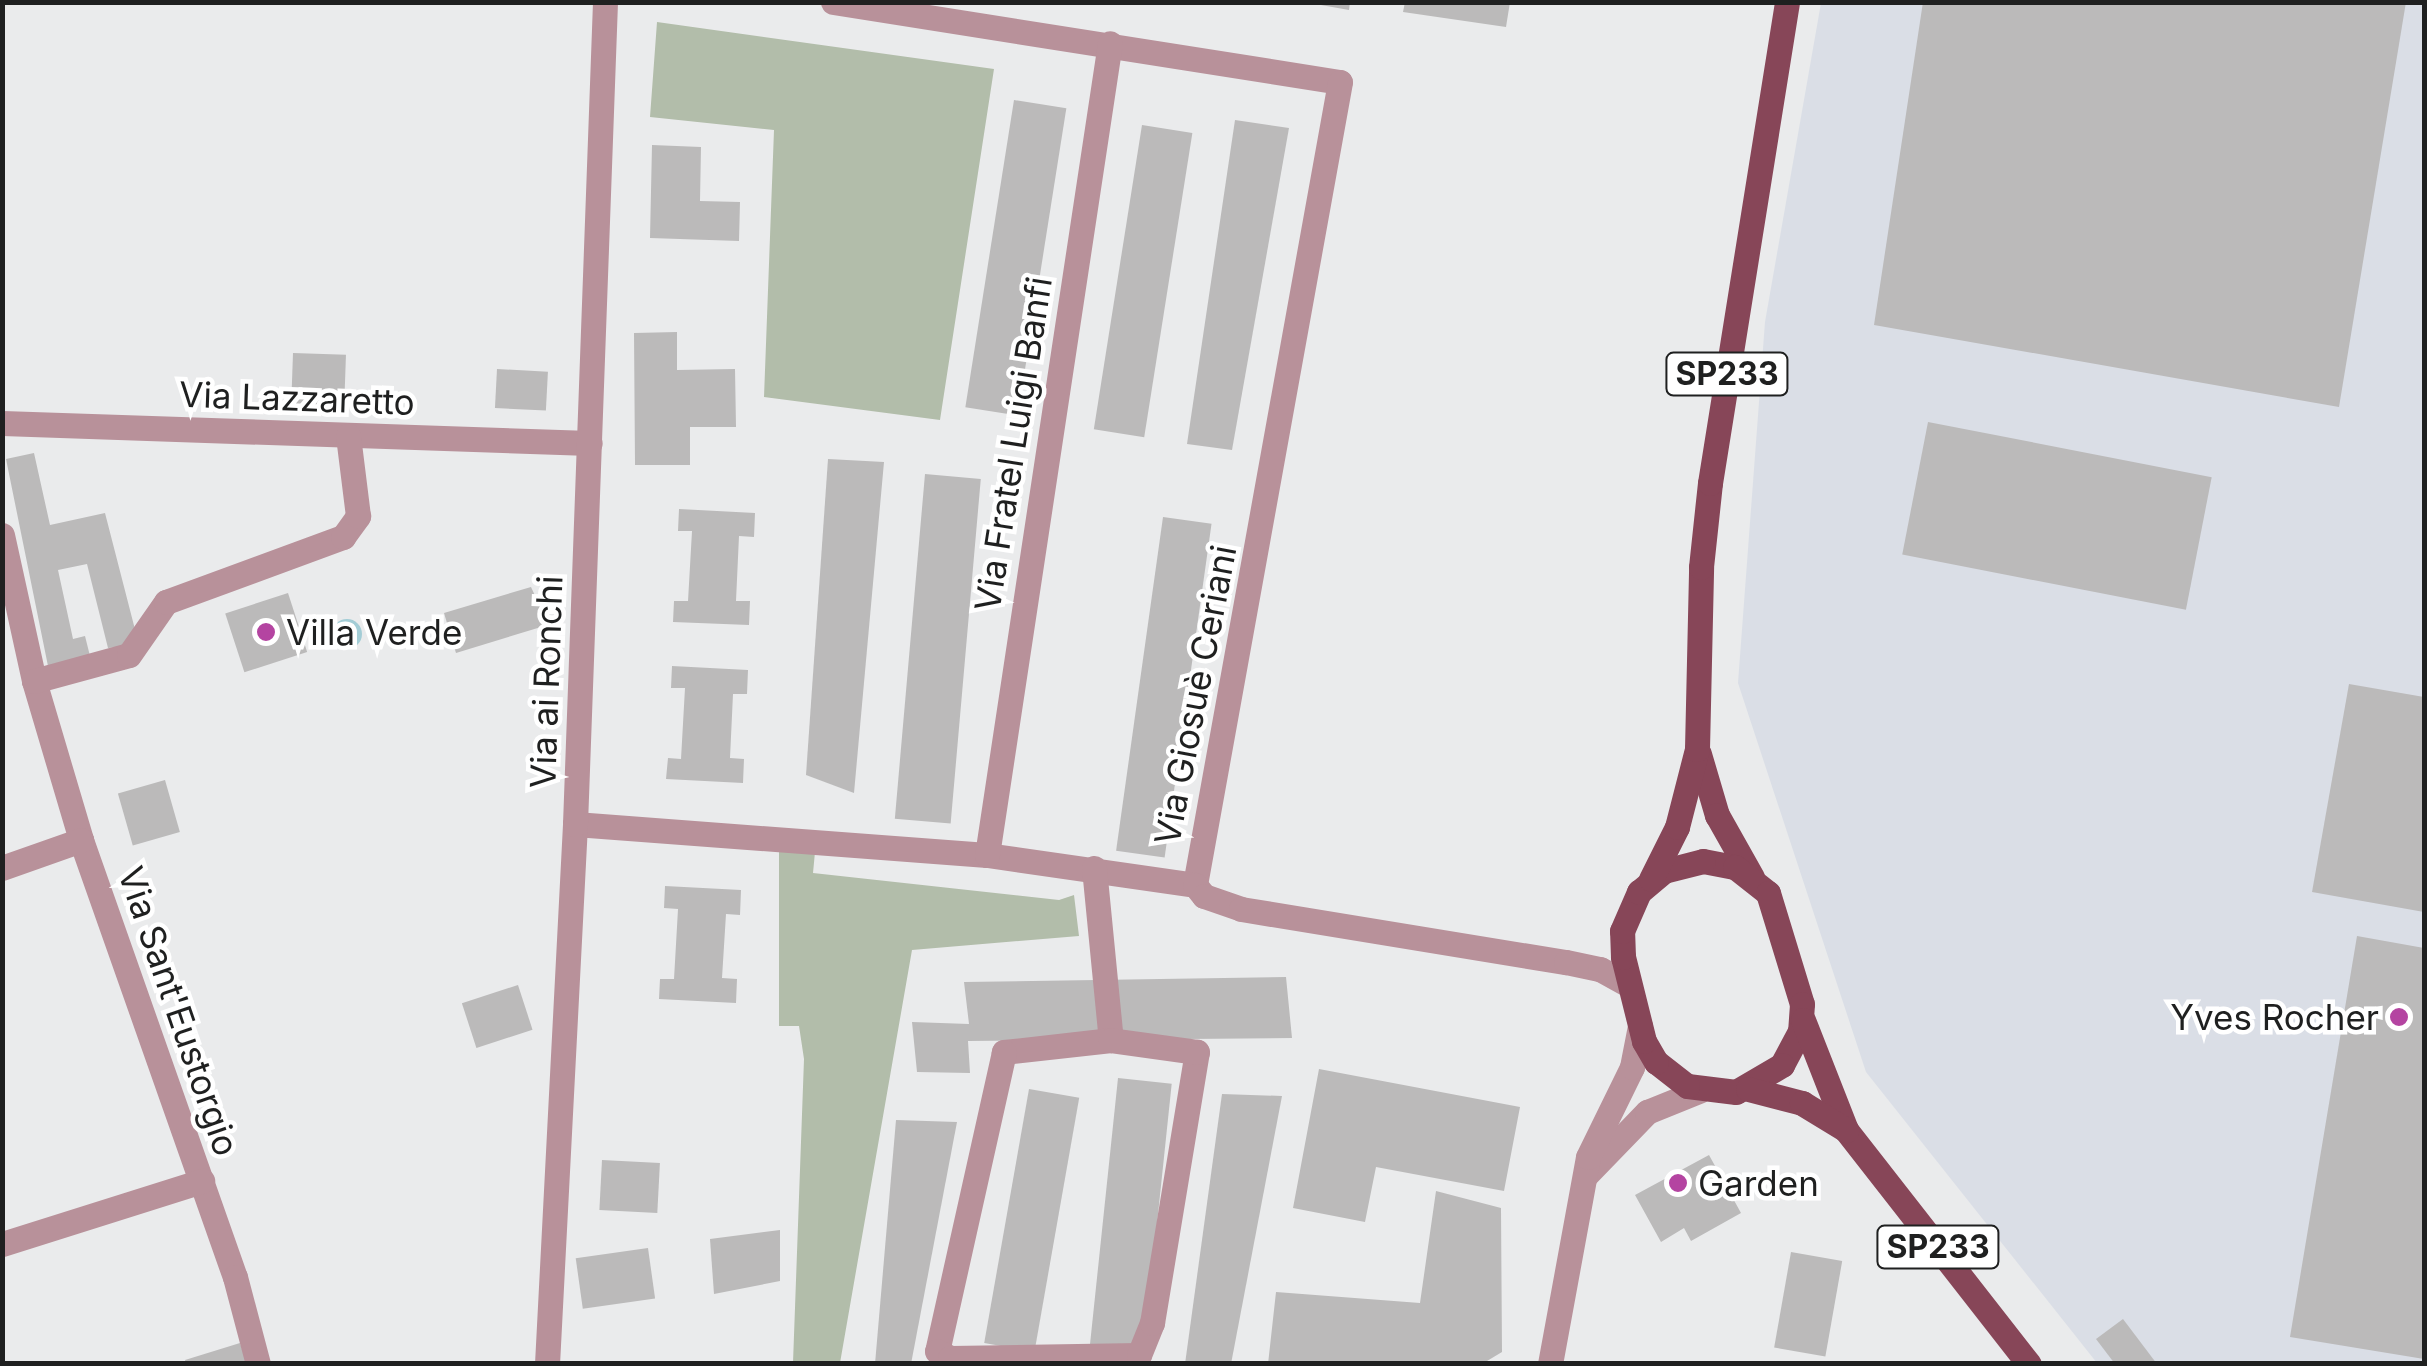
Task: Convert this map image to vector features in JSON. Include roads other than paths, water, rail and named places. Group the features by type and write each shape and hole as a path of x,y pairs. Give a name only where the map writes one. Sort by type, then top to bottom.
{"main road":[{"name":"SP233","path":"1787,2 1710,483 1701,568 1697,748 1677,827 1651,880 1628,910 1622,931 1629,985 1640,1026 1665,1072 1699,1091 1748,1089 1802,1103 1846,1130"},
{"name":"SP233","path":"1697,748 1717,815 1782,922 1802,1018 1846,1130 2029,1364"},
{"path":"1651,880 1702,861 1752,878"},
{"path":"1748,1089 1782,1066 1802,1018"}],"street":[{"name":"Via ai Ronchi","path":"547,1364 576,824 605,2"},
{"path":"833,2 1110,43"},
{"name":"Via Giosuè Ceriani","path":"576,824 986,855 1195,885 1340,82 1110,43"},
{"name":"Via Fratel Luigi Banfi","path":"986,855 1110,43"},
{"name":"Via Lazzaretto","path":"2,422 590,443"},
{"path":"34,681 129,655 166,602 342,536 358,516 348,436"},
{"name":"Via Sant'Eustorgio","path":"2,535 34,681 81,840 202,1181 258,1364"},
{"path":"2,868 81,840"},
{"path":"1094,868 1111,1040"},
{"path":"1195,885 1204,896 1241,909 1566,962 1600,969 1629,985"},
{"path":"1549,1362 1598,1128 1632,1068 1640,1026"},
{"path":"1111,1040 1197,1052 1152,1323 1139,1354 950,1358 938,1351 1004,1052 1111,1040"},
{"path":"1586,1175 1647,1112 1699,1091"},
{"path":"2,1244 202,1181"}],"water":[{"path":"347,619 358,623 362,634 358,645 347,649 336,645 332,634 336,623"}],"place":[{"name":"Villa Verde","path":"266,632"},
{"name":"Yves Rocher","path":"2399,1017"},
{"name":"Garden","path":"1678,1183"}]}
